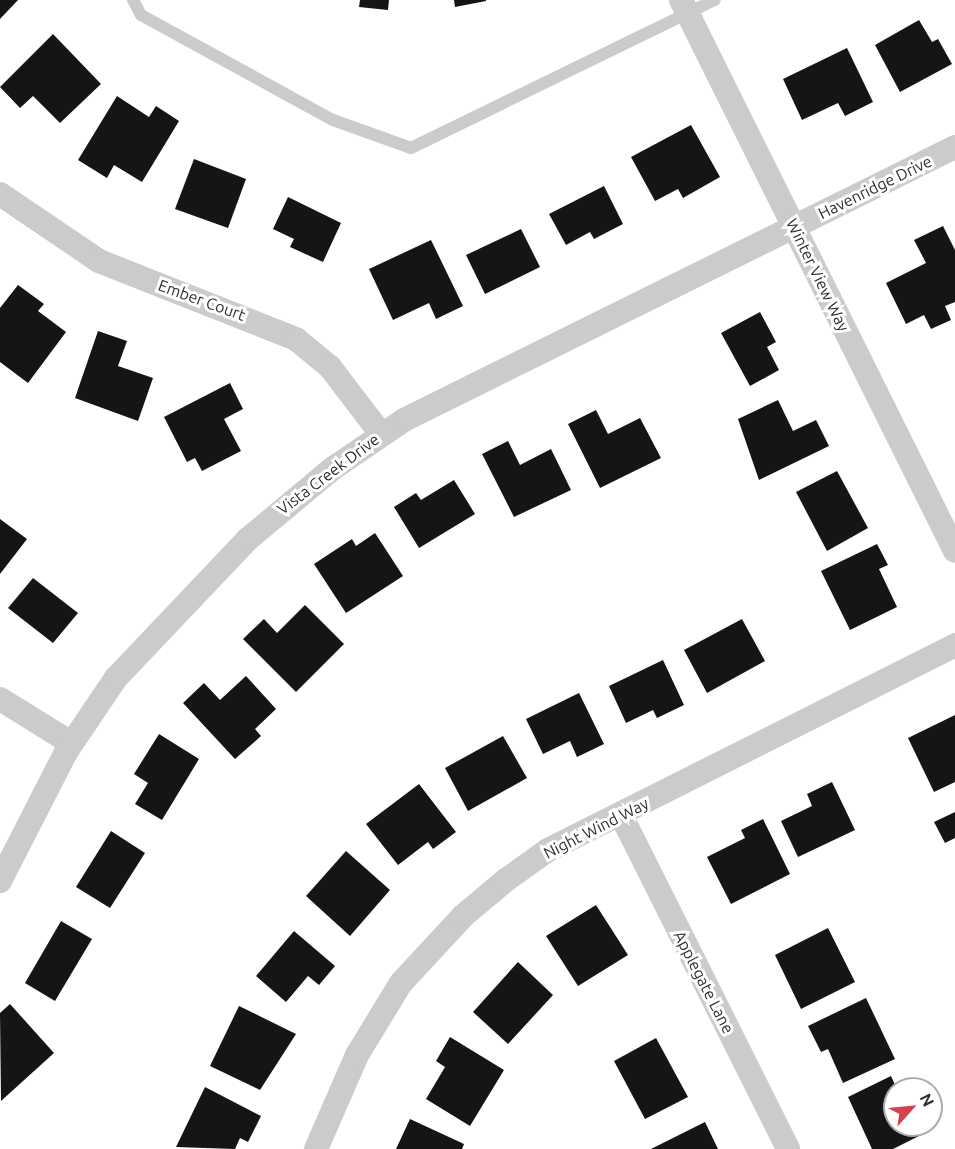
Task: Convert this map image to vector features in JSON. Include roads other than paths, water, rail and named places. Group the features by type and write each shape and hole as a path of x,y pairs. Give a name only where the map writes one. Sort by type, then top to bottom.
{"street":[{"name":"Winter View Way","path":"684,7 955,551"},
{"name":"Havenridge Drive","path":"794,227 955,147"},
{"name":"Ember Court","path":"0,194 39,225 99,261 296,339 336,374 381,434"},
{"name":"Vista Creek Drive","path":"0,880 71,743 116,678 195,592 270,518 381,434 794,227"},
{"name":"Night Wind Way","path":"316,1149 377,1019 430,949 506,880 548,850 955,645"},
{"path":"0,699 71,743"},
{"name":"Applegate Lane","path":"621,814 788,1149"}],"lane":[{"path":"133,0 141,15 333,120 411,148 684,7 715,0"}]}
